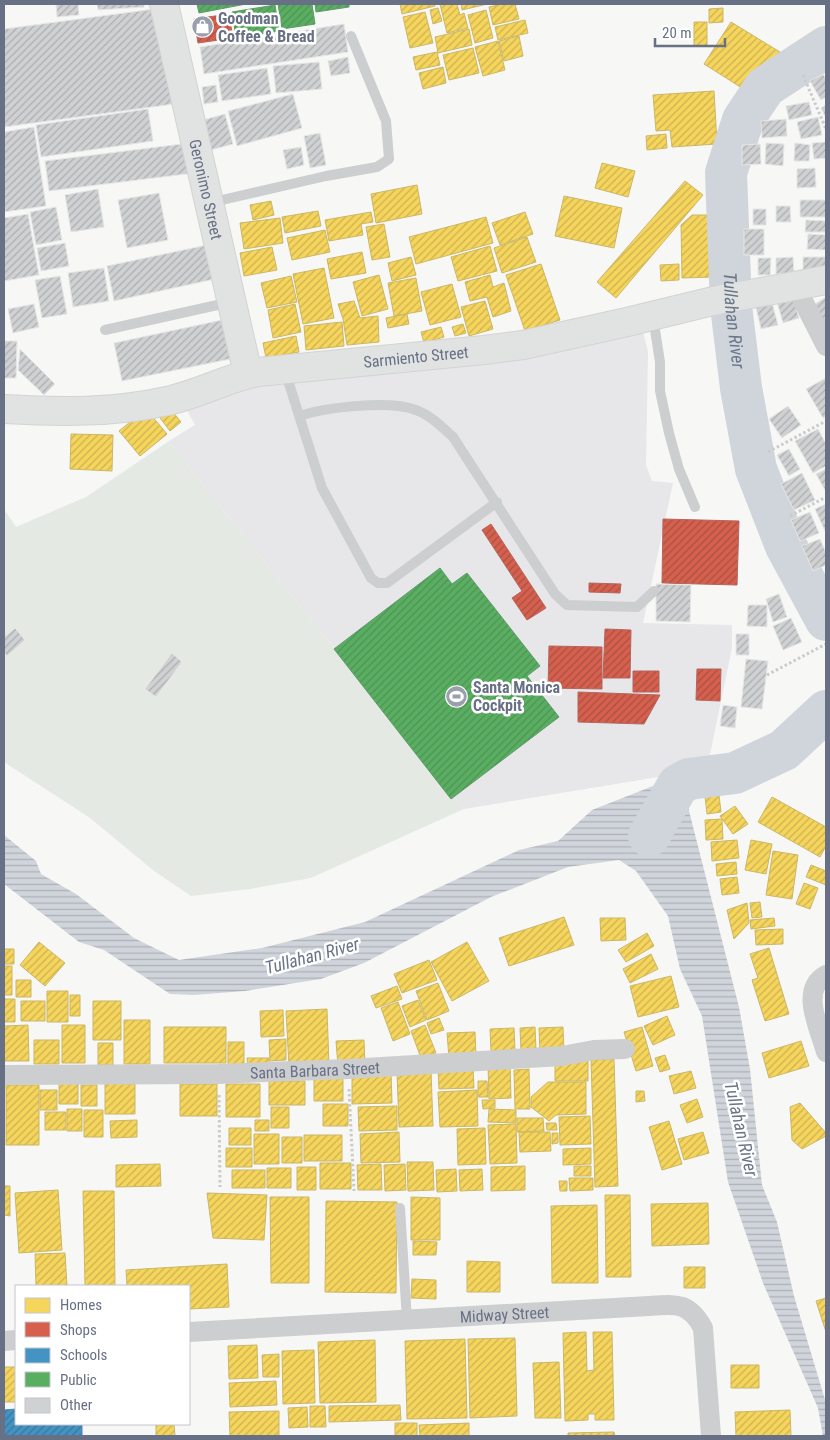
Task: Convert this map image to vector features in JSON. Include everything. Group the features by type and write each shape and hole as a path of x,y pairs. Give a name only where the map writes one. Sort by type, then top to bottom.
{"street":[{"name":"Geronimo Street","path":"164,4 248,374"},
{"name":"Sarmiento Street","path":"4,409 80,411 123,408 167,401 201,392 248,374 284,368 523,345 726,298 826,280"},
{"path":"795,285 826,346"},
{"path":"825,975 815,985 812,999 826,1052"},
{"name":"Santa Barbara Street","path":"4,1075 218,1074 348,1069 562,1056 594,1050 625,1049"},
{"name":"Midway Street","path":"190,1332 666,1305 684,1307 696,1315 703,1328 711,1436"}],"lane":[{"path":"209,202 326,176 377,167 389,158 386,121 351,36"},
{"path":"106,330 232,302"},
{"path":"653,315 660,362 660,391 669,433 679,469 696,507"},
{"path":"284,368 322,488 370,578 378,583 387,583 497,502"},
{"path":"300,416 313,412 356,406 391,406 415,410 438,423 454,437 555,594 567,605 637,607 654,591"},
{"path":"400,1208 407,1320"}],"path":[{"path":"803,75 826,129"},
{"path":"768,452 826,421"},
{"path":"790,516 826,497"},
{"path":"767,675 826,644"},
{"path":"348,1069 354,1191"},
{"path":"218,1074 220,1187"}],"shaded area":[{"path":"642,328 648,352 646,465 652,481 673,483 643,623 732,625 732,648 707,769 464,809 169,441 195,425 182,401 262,374"},
{"path":"169,441 464,809 311,878 250,889 191,896 154,871 90,818 4,762 4,509 16,527 86,497"}],"water":[{"path":"663,782 678,785 687,803 739,1007 750,1069 762,1185 777,1222 794,1296 826,1403 826,1436 823,1436 818,1408 763,1283 728,1182 702,1016 680,969 668,916 636,871 619,860 568,867 491,897 364,963 321,979 245,991 194,995 170,994 104,950 79,942 4,884 4,835 36,861 41,874 76,894 134,938 179,960 262,948 365,922 519,850 558,841 592,810"}],"building: Homes":[{"path":"400,4 434,4 435,6 402,14"},
{"path":"440,4 457,4 460,15 464,13 468,28 447,33"},
{"path":"461,4 487,4 462,10"},
{"path":"515,4 519,19 493,25 489,7"},
{"path":"438,8 442,21 433,24 430,10"},
{"path":"723,8 723,22 709,23 709,9"},
{"path":"486,10 493,38 475,43 468,15"},
{"path":"425,12 433,43 410,48 403,17"},
{"path":"525,20 528,33 498,40 495,27"},
{"path":"694,22 707,22 707,46 694,46"},
{"path":"731,22 780,52 753,95 704,64"},
{"path":"469,29 472,45 438,53 435,37"},
{"path":"519,36 523,56 504,61 499,41"},
{"path":"498,41 505,70 483,76 475,47"},
{"path":"473,48 479,73 449,80 443,55"},
{"path":"437,52 440,65 416,70 413,57"},
{"path":"443,67 446,83 423,89 419,73"},
{"path":"714,91 717,144 672,147 670,130 656,131 653,95"},
{"path":"666,134 667,148 647,150 646,136"},
{"path":"602,163 635,171 628,197 595,188"},
{"path":"685,181 703,195 616,298 597,282"},
{"path":"417,185 422,214 376,223 371,194"},
{"path":"564,196 622,208 614,248 555,236"},
{"path":"271,201 274,215 253,220 250,205"},
{"path":"318,211 321,226 285,233 282,217"},
{"path":"371,212 373,222 361,224 363,235 329,241 325,220"},
{"path":"525,212 533,234 500,245 492,223"},
{"path":"692,215 711,215 713,277 682,278 681,225"},
{"path":"486,217 493,243 416,264 409,237"},
{"path":"280,218 283,243 244,249 240,223"},
{"path":"384,224 390,257 372,260 366,227"},
{"path":"325,230 330,252 292,260 287,238"},
{"path":"527,237 536,262 502,273 494,248"},
{"path":"490,246 497,271 458,281 451,257"},
{"path":"272,247 277,270 244,276 240,253"},
{"path":"362,252 366,273 331,279 327,259"},
{"path":"411,257 416,275 392,281 388,263"},
{"path":"541,264 560,320 525,331 506,275"},
{"path":"679,264 679,280 661,281 660,265"},
{"path":"324,268 334,318 303,324 293,274"},
{"path":"379,275 388,309 362,316 353,282"},
{"path":"490,275 493,287 504,283 511,311 493,317 487,297 470,301 465,282"},
{"path":"291,276 297,302 267,308 261,283"},
{"path":"416,278 422,311 394,316 388,283"},
{"path":"452,284 461,317 430,325 421,292"},
{"path":"354,301 360,318 378,316 379,342 347,345 343,319 338,304"},
{"path":"485,301 493,329 469,336 461,307"},
{"path":"295,304 301,332 273,338 268,310"},
{"path":"407,314 409,324 388,328 386,318"},
{"path":"342,322 344,346 306,350 304,326"},
{"path":"463,324 466,333 455,336 452,327"},
{"path":"441,327 444,337 424,343 421,332"},
{"path":"296,336 299,352 266,358 263,343"},
{"path":"168,406 181,422 170,431 157,414"},
{"path":"146,409 167,434 140,456 119,431"},
{"path":"71,434 113,435 112,471 70,469"},
{"path":"719,795 721,812 707,814 705,797"},
{"path":"772,797 826,827 826,846 820,857 758,822"},
{"path":"735,806 748,824 733,834 720,816"},
{"path":"722,819 723,839 706,840 705,820"},
{"path":"737,840 739,858 712,861 711,842"},
{"path":"751,840 772,844 766,874 745,870"},
{"path":"773,851 798,855 792,899 766,895"},
{"path":"736,862 737,874 717,876 716,864"},
{"path":"811,865 826,871 826,885 806,877"},
{"path":"737,877 739,893 722,895 720,879"},
{"path":"804,883 818,888 810,909 796,904"},
{"path":"760,902 762,917 752,918 750,903"},
{"path":"747,903 749,923 734,939 727,910"},
{"path":"564,917 574,945 509,966 499,938"},
{"path":"600,918 625,918 626,940 601,941"},
{"path":"774,918 775,926 751,929 750,920"},
{"path":"783,929 783,944 756,945 755,930"},
{"path":"647,933 654,946 626,962 618,950"},
{"path":"39,942 65,963 45,986 20,965"},
{"path":"467,942 489,981 452,1001 431,962"},
{"path":"769,948 789,1014 765,1021 752,980 758,978 750,954"},
{"path":"4,949 14,949 14,964 4,964"},
{"path":"651,954 658,969 630,983 623,969"},
{"path":"429,960 437,980 402,993 394,974"},
{"path":"4,966 12,966 12,995 4,995"},
{"path":"671,976 679,1007 638,1017 630,986"},
{"path":"16,980 31,980 31,997 16,997"},
{"path":"438,983 449,1011 427,1020 416,991"},
{"path":"397,986 402,999 376,1008 371,996"},
{"path":"47,991 68,991 68,1022 47,1022"},
{"path":"70,995 80,995 80,1016 70,1016"},
{"path":"4,999 15,999 15,1022 4,1022"},
{"path":"418,1000 426,1020 410,1027 402,1006"},
{"path":"21,1001 45,1001 45,1021 21,1021"},
{"path":"93,1001 121,1001 121,1040 93,1040"},
{"path":"398,1002 410,1034 393,1041 381,1008"},
{"path":"327,1009 329,1065 289,1066 286,1011"},
{"path":"283,1010 284,1036 261,1037 260,1011"},
{"path":"667,1016 675,1035 653,1045 644,1026"},
{"path":"439,1018 444,1030 431,1034 427,1023"},
{"path":"124,1020 150,1020 150,1064 124,1064"},
{"path":"28,1025 29,1061 4,1061 4,1026"},
{"path":"62,1025 85,1025 85,1063 62,1063"},
{"path":"425,1025 436,1053 421,1058 411,1031"},
{"path":"164,1027 226,1027 226,1063 164,1063"},
{"path":"535,1027 536,1050 521,1051 520,1028"},
{"path":"563,1027 564,1053 540,1054 539,1028"},
{"path":"642,1027 653,1066 636,1071 624,1032"},
{"path":"514,1028 515,1050 491,1051 490,1029"},
{"path":"475,1032 476,1057 449,1058 447,1033"},
{"path":"286,1039 286,1060 270,1061 269,1040"},
{"path":"34,1040 59,1040 59,1064 34,1064"},
{"path":"364,1040 365,1065 338,1066 336,1041"},
{"path":"801,1041 809,1066 769,1078 762,1053"},
{"path":"228,1042 244,1042 244,1066 228,1066"},
{"path":"98,1043 113,1043 113,1065 98,1065"},
{"path":"665,1055 670,1069 660,1072 655,1058"},
{"path":"247,1058 269,1058 269,1069 248,1070"},
{"path":"614,1059 618,1186 595,1187 591,1060"},
{"path":"555,1060 588,1060 588,1081 555,1081"},
{"path":"510,1063 511,1098 489,1099 488,1064"},
{"path":"473,1067 474,1088 439,1089 438,1069"},
{"path":"529,1069 530,1109 515,1109 514,1070"},
{"path":"431,1071 433,1126 399,1127 397,1072"},
{"path":"691,1071 696,1088 674,1094 669,1076"},
{"path":"391,1072 392,1103 352,1104 352,1074"},
{"path":"314,1078 343,1078 343,1101 314,1101"},
{"path":"59,1081 78,1081 78,1104 59,1104"},
{"path":"269,1081 305,1081 305,1105 269,1105"},
{"path":"478,1081 487,1081 488,1097 478,1097"},
{"path":"548,1082 586,1082 586,1114 556,1115 549,1121 531,1107 531,1097"},
{"path":"105,1083 135,1084 135,1114 105,1114"},
{"path":"180,1084 217,1084 217,1116 180,1116"},
{"path":"226,1084 260,1084 260,1117 226,1117"},
{"path":"6,1085 39,1085 39,1145 6,1145"},
{"path":"81,1085 97,1085 97,1106 81,1106"},
{"path":"40,1090 57,1090 57,1110 40,1110"},
{"path":"477,1090 478,1126 440,1127 438,1092"},
{"path":"636,1091 644,1091 645,1101 636,1102"},
{"path":"697,1099 703,1117 687,1123 680,1105"},
{"path":"482,1100 495,1100 495,1108 483,1109"},
{"path":"800,1103 826,1133 826,1136 802,1149 792,1140 790,1107"},
{"path":"323,1104 348,1104 348,1126 323,1126"},
{"path":"397,1106 397,1130 359,1131 358,1107"},
{"path":"271,1107 289,1107 289,1128 271,1128"},
{"path":"67,1109 82,1109 82,1131 67,1131"},
{"path":"489,1109 516,1110 516,1123 488,1122"},
{"path":"84,1110 103,1110 103,1137 84,1137"},
{"path":"45,1112 66,1112 66,1130 45,1130"},
{"path":"590,1116 591,1144 560,1145 559,1117"},
{"path":"517,1118 543,1118 544,1131 517,1132"},
{"path":"137,1120 137,1137 111,1138 110,1121"},
{"path":"255,1120 269,1120 269,1131 255,1131"},
{"path":"669,1121 682,1164 662,1170 649,1127"},
{"path":"546,1123 556,1123 557,1130 547,1130"},
{"path":"516,1124 517,1163 490,1164 488,1125"},
{"path":"229,1128 251,1128 251,1145 229,1145"},
{"path":"485,1128 486,1164 458,1165 457,1129"},
{"path":"399,1132 400,1162 361,1163 360,1134"},
{"path":"519,1132 550,1132 551,1151 520,1152"},
{"path":"703,1132 709,1153 684,1160 678,1139"},
{"path":"552,1133 558,1133 558,1143 552,1144"},
{"path":"254,1134 279,1134 279,1164 254,1164"},
{"path":"304,1135 342,1135 342,1161 304,1161"},
{"path":"282,1137 302,1137 302,1163 282,1163"},
{"path":"226,1148 252,1148 252,1167 226,1167"},
{"path":"591,1148 591,1164 563,1165 563,1149"},
{"path":"407,1162 433,1162 434,1190 408,1191"},
{"path":"320,1163 351,1163 351,1189 320,1189"},
{"path":"160,1164 161,1186 116,1187 116,1165"},
{"path":"381,1164 382,1190 358,1190 357,1165"},
{"path":"405,1164 406,1190 385,1191 384,1165"},
{"path":"525,1166 525,1190 491,1191 491,1167"},
{"path":"574,1166 591,1166 591,1176 574,1176"},
{"path":"297,1167 316,1167 316,1190 297,1190"},
{"path":"267,1168 291,1168 291,1188 267,1188"},
{"path":"456,1169 457,1191 437,1192 436,1170"},
{"path":"482,1169 483,1190 460,1191 459,1170"},
{"path":"232,1170 265,1170 265,1188 232,1188"},
{"path":"569,1178 593,1178 593,1190 570,1191"},
{"path":"559,1181 567,1181 567,1191 560,1191"},
{"path":"4,1186 10,1186 10,1216 4,1215"},
{"path":"58,1190 62,1250 19,1253 15,1193"},
{"path":"83,1191 114,1191 115,1285 85,1285"},
{"path":"207,1193 267,1195 264,1240 213,1238"},
{"path":"605,1195 630,1195 631,1277 606,1277"},
{"path":"270,1197 309,1197 309,1283 271,1283"},
{"path":"411,1197 440,1198 440,1240 411,1240"},
{"path":"326,1201 397,1202 396,1293 325,1292"},
{"path":"708,1203 709,1244 652,1246 651,1204"},
{"path":"597,1205 598,1283 552,1283 551,1206"},
{"path":"413,1241 437,1242 436,1255 413,1255"},
{"path":"65,1253 67,1285 36,1285 35,1254"},
{"path":"467,1261 500,1262 500,1292 467,1292"},
{"path":"227,1264 229,1307 190,1309 190,1285 127,1285 126,1270"},
{"path":"684,1267 705,1267 705,1288 684,1288"},
{"path":"412,1279 436,1280 436,1299 411,1298"},
{"path":"826,1298 826,1332 816,1301"},
{"path":"586,1332 587,1371 594,1370 593,1332 612,1332 614,1420 595,1420 595,1414 588,1414 588,1420 565,1421 563,1333"},
{"path":"515,1338 517,1416 470,1418 468,1339"},
{"path":"465,1339 467,1418 407,1419 405,1341"},
{"path":"375,1340 376,1402 320,1403 318,1342"},
{"path":"257,1345 258,1378 229,1379 228,1346"},
{"path":"314,1350 315,1403 283,1404 282,1351"},
{"path":"279,1354 279,1377 263,1377 262,1355"},
{"path":"559,1362 561,1418 535,1418 533,1363"},
{"path":"731,1365 759,1365 759,1388 731,1388"},
{"path":"4,1367 15,1367 15,1402 4,1402"},
{"path":"276,1381 277,1405 230,1407 229,1383"},
{"path":"400,1405 401,1420 329,1422 329,1406"},
{"path":"310,1406 325,1406 326,1427 310,1427"},
{"path":"307,1407 308,1427 289,1428 288,1408"},
{"path":"790,1410 791,1436 736,1436 735,1412"},
{"path":"279,1411 279,1436 230,1436 229,1412"},
{"path":"395,1423 417,1423 417,1436 395,1436"},
{"path":"469,1423 469,1436 420,1436 419,1425"},
{"path":"156,1425 174,1425 175,1436 156,1436"},
{"path":"614,1432 615,1436 568,1436 568,1433"}],"building: Shops":[{"path":"229,14 233,38 198,43 194,19"},
{"path":"663,519 739,521 737,585 662,583"},
{"path":"491,524 546,608 527,620 512,598 522,591 482,530"},
{"path":"589,583 621,584 620,593 589,592"},
{"path":"605,629 631,630 630,678 603,678"},
{"path":"549,646 602,647 602,689 548,688"},
{"path":"697,669 721,669 720,701 696,700"},
{"path":"633,671 659,671 659,692 633,692"},
{"path":"578,692 660,695 644,724 578,722"}],"building: Schools":[{"path":"15,1409 15,1425 82,1425 82,1436 4,1436 4,1410"}],"building: Public":[{"path":"197,4 246,4 199,13"},
{"path":"278,4 312,4 315,24 282,29"},
{"path":"315,4 349,4 349,7 316,12"},
{"path":"275,5 279,31 236,38 232,12"},
{"name":"Santa Monica Cockpit","path":"440,568 452,584 467,573 540,666 527,676 559,717 451,799 334,649"}],"building: Other":[{"path":"56,4 78,4 79,15 57,17"},
{"path":"97,4 144,4 144,7 98,10"},
{"path":"162,8 174,104 4,127 4,29"},
{"path":"344,24 348,52 204,74 200,47"},
{"path":"348,57 350,73 331,76 328,61"},
{"path":"319,62 322,89 276,93 273,66"},
{"path":"267,68 271,94 222,101 218,75"},
{"path":"823,74 826,79 826,97 821,100 810,81"},
{"path":"216,85 218,102 204,104 202,87"},
{"path":"293,94 302,128 237,146 228,111"},
{"path":"809,102 812,115 789,120 786,106"},
{"path":"826,105 826,118 821,108"},
{"path":"148,109 153,141 41,157 36,125"},
{"path":"225,114 233,144 211,150 203,120"},
{"path":"818,117 822,135 801,139 797,122"},
{"path":"786,119 787,136 762,138 761,121"},
{"path":"34,127 46,206 4,212 4,132"},
{"path":"320,133 326,165 310,168 304,136"},
{"path":"826,142 826,158 814,159 812,143"},
{"path":"190,143 194,173 49,191 45,161"},
{"path":"766,143 784,144 783,166 765,164"},
{"path":"795,143 810,145 809,161 794,161"},
{"path":"760,144 761,164 742,165 742,145"},
{"path":"301,147 304,165 287,169 283,150"},
{"path":"815,168 816,187 797,188 797,169"},
{"path":"98,189 104,227 71,232 65,195"},
{"path":"159,193 168,240 127,248 118,200"},
{"path":"800,200 826,200 826,217 800,217"},
{"path":"776,206 790,206 791,222 776,222"},
{"path":"56,207 62,240 36,245 30,212"},
{"path":"753,209 766,209 766,225 753,225"},
{"path":"28,214 39,275 4,281 4,218"},
{"path":"806,220 826,221 826,232 805,232"},
{"path":"744,229 764,229 764,255 744,255"},
{"path":"808,234 826,235 826,250 807,249"},
{"path":"65,243 69,266 41,271 37,248"},
{"path":"207,245 215,279 114,301 107,266"},
{"path":"793,257 794,273 776,274 776,258"},
{"path":"803,257 826,257 826,271 803,271"},
{"path":"758,258 771,258 770,275 758,275"},
{"path":"104,268 109,301 73,307 68,273"},
{"path":"60,276 67,314 42,318 35,280"},
{"path":"826,297 826,330 812,306"},
{"path":"793,298 799,318 783,323 777,302"},
{"path":"771,299 778,325 761,329 755,303"},
{"path":"34,304 39,327 13,333 8,309"},
{"path":"227,319 235,358 122,381 114,343"},
{"path":"4,341 17,341 16,378 4,378"},
{"path":"20,349 55,384 44,395 18,370"},
{"path":"826,378 826,416 823,418 806,389"},
{"path":"788,406 801,425 782,438 769,419"},
{"path":"818,429 826,444 826,466 813,473 795,441"},
{"path":"789,449 800,469 789,476 777,455"},
{"path":"826,469 826,492 816,474"},
{"path":"802,473 815,500 794,510 781,484"},
{"path":"826,504 826,530 825,531 815,509"},
{"path":"810,512 819,533 800,541 791,520"},
{"path":"820,539 826,553 826,565 813,571 802,546"},
{"path":"656,584 691,585 690,622 656,621"},
{"path":"779,594 787,617 773,622 766,599"},
{"path":"748,605 767,605 767,627 747,626"},
{"path":"791,618 802,642 783,650 773,626"},
{"path":"15,628 25,640 7,656 4,652 4,637"},
{"path":"736,634 749,634 749,655 736,655"},
{"path":"172,653 182,662 156,697 145,689"},
{"path":"746,659 768,661 762,709 741,707"},
{"path":"723,705 737,707 735,728 720,726"}],"waterway":[{"name":"Tullahan River","path":"826,47 765,87 743,120 726,173 731,306 741,388 756,469 786,546 826,620"},
{"name":"Tullahan River","path":"649,836 678,785 689,779 735,773 784,750 826,711"}],"place":[{"name":"Goodman Coffee & Bread","path":"202,27"},
{"name":"Santa Monica Cockpit","path":"457,696"}]}
